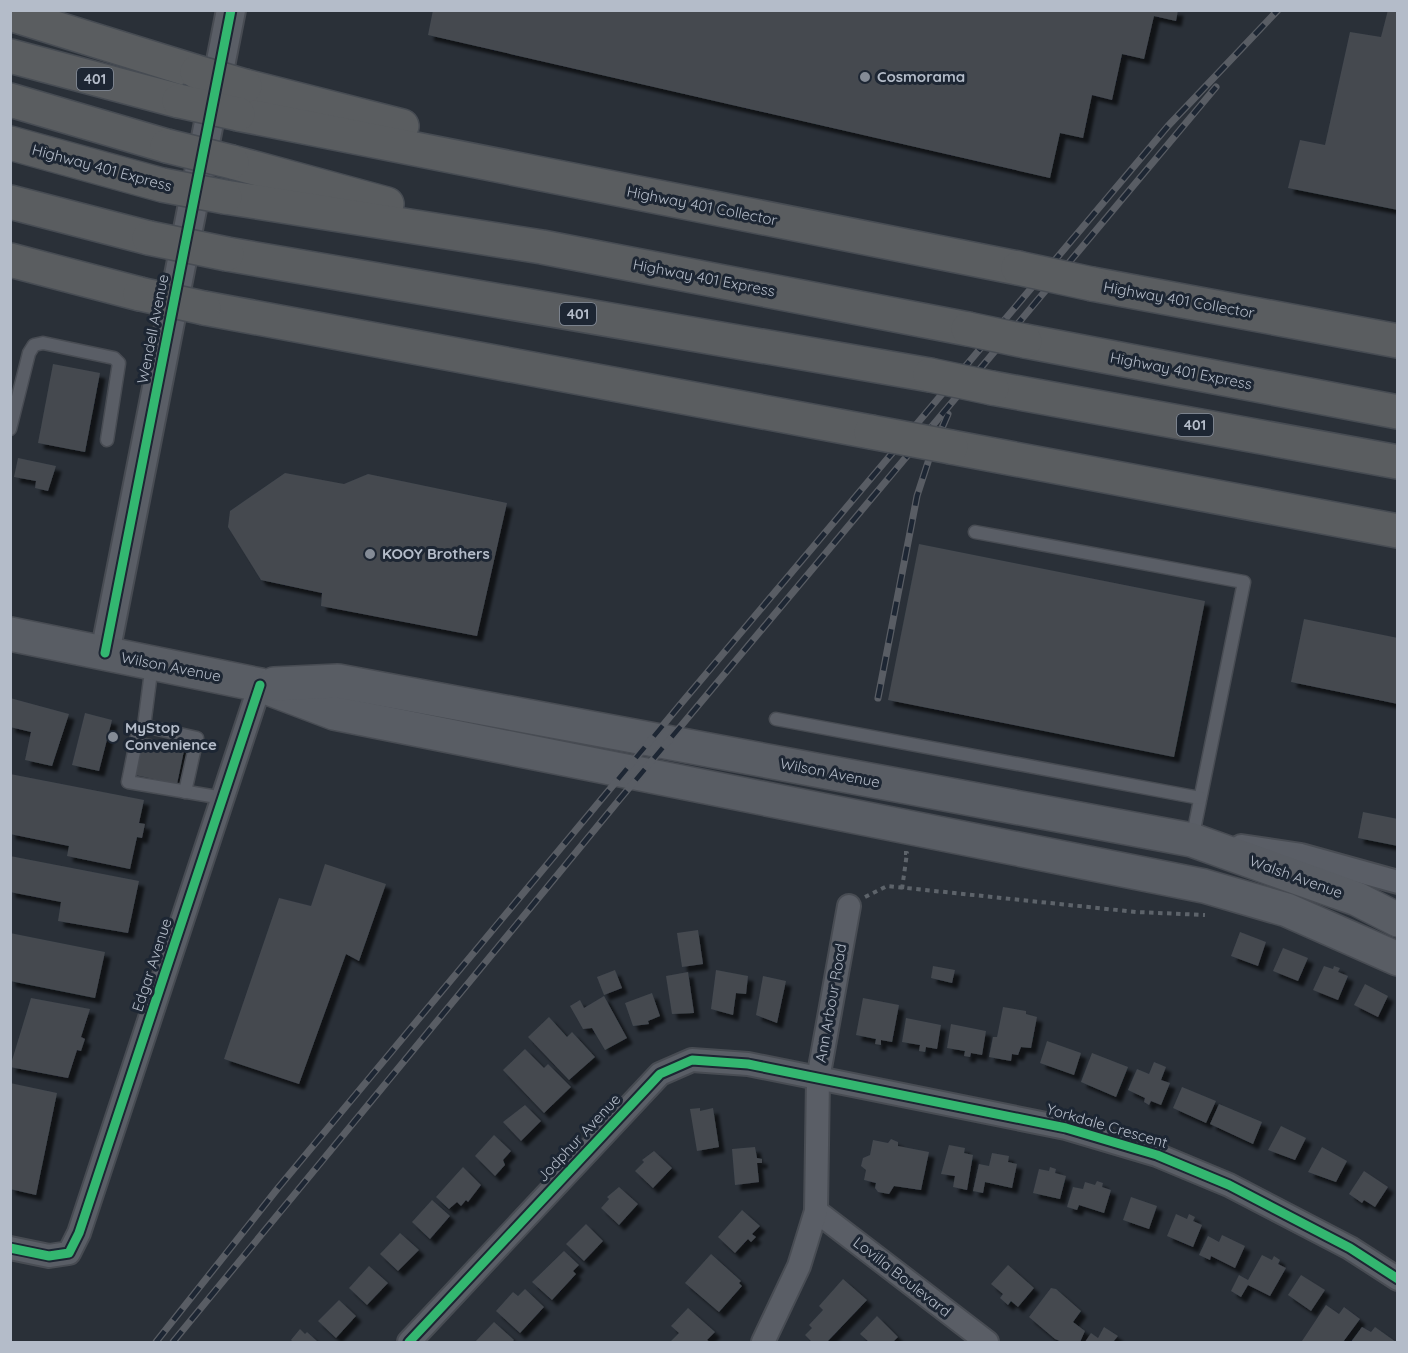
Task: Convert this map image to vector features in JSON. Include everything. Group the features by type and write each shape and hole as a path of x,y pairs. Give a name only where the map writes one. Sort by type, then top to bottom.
{"highway":[{"path":"10,14 197,72 242,100"},
{"name":"401","path":"10,56 179,101 242,100"},
{"path":"10,100 167,146 542,247"},
{"name":"Highway 401 Collector","path":"242,100 688,203 1092,284 1398,341"},
{"name":"Highway 401 Express","path":"10,143 162,185 542,247 1398,412"},
{"name":"401","path":"10,202 149,238 227,254 930,375 1398,462"},
{"path":"10,260 204,308 1398,531"},
{"path":"1199,495 1398,551"}],"main road":[{"name":"Wilson Avenue","path":"10,634 260,685 333,713 1209,900"},
{"name":"Wilson Avenue","path":"260,685 338,681 1192,840"},
{"name":"Walsh Avenue","path":"1192,840 1357,899 1398,920"},
{"path":"1209,900 1287,909 1398,958"}],"street":[{"name":"Wendell Avenue","path":"105,653 231,10"},
{"name":"Edgar Avenue","path":"10,1248 49,1256 69,1253 79,1233 260,685"},
{"name":"Wilson Avenue","path":"1192,840 1301,855 1398,882"},
{"name":"Ann Arbour Road","path":"763,1342 799,1266 816,1211 818,1079 849,906"},
{"name":"Jodphur Avenue","path":"409,1342 660,1074 692,1060 709,1060 748,1064 818,1079"},
{"name":"Yorkdale Crescent","path":"818,1079 1024,1118 1157,1155 1229,1185 1288,1214 1396,1275"},
{"name":"Lovilla Boulevard","path":"816,1211 987,1342"}],"lane":[{"path":"10,429 29,353 34,345 43,343 114,358 119,363 106,440"},
{"path":"975,532 1244,582 1192,840"},
{"path":"152,663 144,726 138,732 128,782 156,783 185,792 223,798"},
{"path":"776,718 1200,798"},
{"path":"144,726 165,736 197,738 185,792"}],"path":[{"path":"896,851 906,853 902,889"},
{"path":"849,906 887,886 1136,912 1209,900"}],"building":[{"name":"Cosmorama","path":"433,10 1178,10 1176,21 1154,16 1144,59 1122,54 1112,100 1092,95 1083,138 1060,133 1050,178 428,35"},
{"path":"1388,10 1398,10 1398,210 1288,188 1300,140 1325,145 1350,32 1381,37"},
{"path":"53,364 100,373 85,452 38,443"},
{"path":"18,458 56,466 48,491 35,488 36,481 14,477"},
{"name":"KOOY Brothers","path":"285,473 344,484 368,474 507,503 477,636 321,606 322,593 261,580 228,527 230,511"},
{"path":"919,544 1205,601 1174,757 888,700"},
{"path":"1304,619 1398,638 1398,704 1291,682"},
{"path":"10,698 69,714 52,766 25,760 31,732 10,727"},
{"path":"85,713 112,720 99,771 72,765"},
{"path":"143,737 185,746 177,784 135,775"},
{"path":"10,774 144,800 139,823 145,824 142,838 137,837 130,869 67,856 69,846 10,834"},
{"path":"1363,812 1398,819 1398,846 1358,838"},
{"path":"10,856 139,881 128,933 58,921 61,902 10,892"},
{"path":"325,864 386,884 359,961 346,954 299,1084 224,1059 279,898 311,906"},
{"path":"698,930 703,964 682,967 677,933"},
{"path":"1240,932 1266,942 1258,966 1231,956"},
{"path":"10,933 105,952 95,998 10,981"},
{"path":"1283,948 1308,958 1298,981 1273,971"},
{"path":"933,966 955,970 952,983 931,978"},
{"path":"1324,966 1333,969 1334,966 1340,968 1338,972 1348,976 1338,1000 1313,990"},
{"path":"615,970 622,988 604,995 597,977"},
{"path":"716,970 748,976 746,994 736,993 733,1015 711,1009"},
{"path":"688,972 694,1013 672,1014 666,976"},
{"path":"763,976 786,981 777,1023 756,1015"},
{"path":"1365,984 1388,996 1378,1017 1354,1005"},
{"path":"652,993 660,1016 648,1021 649,1024 633,1026 625,1003"},
{"path":"604,996 627,1038 605,1050 592,1028 583,1029 570,1006 580,1000 584,1008"},
{"path":"31,998 90,1009 81,1037 85,1039 81,1051 77,1050 68,1078 10,1067"},
{"path":"863,998 899,1005 892,1042 881,1040 881,1045 875,1044 876,1039 856,1035"},
{"path":"1003,1007 1026,1011 1026,1014 1037,1017 1031,1048 1021,1047 1018,1055 1012,1054 1011,1061 989,1057 993,1037 997,1037"},
{"path":"549,1017 567,1037 572,1032 595,1057 569,1080 528,1037"},
{"path":"906,1018 941,1025 937,1049 926,1047 925,1052 919,1051 920,1045 902,1042"},
{"path":"951,1024 986,1031 982,1055 971,1053 970,1057 964,1056 965,1051 947,1048"},
{"path":"1047,1041 1081,1053 1074,1075 1040,1063"},
{"path":"525,1049 544,1068 548,1064 571,1087 544,1113 503,1070"},
{"path":"1092,1053 1128,1067 1116,1097 1081,1082"},
{"path":"1154,1062 1166,1067 1161,1080 1170,1083 1161,1105 1151,1101 1149,1105 1144,1102 1145,1098 1128,1090 1137,1069 1149,1074"},
{"path":"10,1083 57,1093 36,1195 10,1189"},
{"path":"1182,1087 1216,1101 1206,1123 1173,1108"},
{"path":"1219,1104 1262,1122 1253,1144 1210,1124"},
{"path":"525,1105 541,1121 521,1141 503,1122"},
{"path":"700,1108 700,1111 713,1108 719,1147 697,1151 690,1109"},
{"path":"1281,1126 1306,1138 1295,1160 1268,1150"},
{"path":"494,1135 511,1151 503,1160 505,1165 495,1176 475,1156"},
{"path":"891,1139 898,1142 898,1146 929,1152 921,1190 894,1186 889,1194 878,1192 875,1188 876,1183 864,1180 866,1170 861,1166 863,1158 870,1155 873,1140 888,1143"},
{"path":"949,1145 965,1148 964,1153 973,1155 967,1190 953,1187 955,1176 941,1174"},
{"path":"755,1147 757,1158 762,1159 762,1163 757,1163 759,1182 735,1185 732,1149"},
{"path":"1322,1147 1347,1161 1336,1182 1308,1172"},
{"path":"654,1151 672,1168 653,1188 635,1171 644,1162 642,1160"},
{"path":"992,1153 1009,1156 1008,1162 1017,1164 1012,1188 985,1182 983,1193 973,1191 979,1164 989,1166"},
{"path":"463,1167 481,1185 468,1202 466,1200 461,1206 457,1202 449,1209 436,1197"},
{"path":"1050,1167 1056,1169 1055,1173 1066,1176 1060,1199 1033,1193 1039,1169 1049,1171"},
{"path":"1364,1171 1388,1187 1375,1207 1364,1200 1362,1203 1349,1194"},
{"path":"1097,1181 1103,1183 1102,1187 1111,1190 1104,1213 1079,1205 1077,1210 1067,1207 1073,1187 1083,1189 1085,1182 1095,1185"},
{"path":"619,1187 638,1204 619,1225 601,1208 609,1199 607,1197"},
{"path":"1131,1197 1157,1206 1149,1229 1123,1220"},
{"path":"432,1200 450,1216 430,1239 412,1222"},
{"path":"742,1210 760,1226 752,1234 756,1237 751,1242 748,1239 735,1253 718,1237"},
{"path":"1176,1214 1187,1219 1189,1214 1195,1217 1193,1221 1202,1225 1193,1247 1167,1236"},
{"path":"586,1224 603,1241 584,1261 566,1244"},
{"path":"400,1233 419,1250 398,1271 380,1254"},
{"path":"1222,1235 1245,1246 1235,1268 1211,1256 1210,1260 1199,1255 1208,1236 1219,1242"},
{"path":"564,1251 579,1265 573,1271 576,1274 552,1300 532,1282"},
{"path":"711,1254 741,1281 739,1283 742,1286 719,1312 685,1283"},
{"path":"1262,1255 1272,1260 1274,1256 1280,1260 1278,1264 1286,1268 1270,1296 1248,1285 1241,1297 1231,1291 1239,1275 1248,1280"},
{"path":"1008,1265 1034,1288 1018,1307 1011,1301 1008,1305 1000,1298 1003,1294 991,1284"},
{"path":"369,1266 388,1283 367,1305 349,1288"},
{"path":"1301,1275 1325,1290 1311,1311 1288,1295"},
{"path":"843,1279 867,1300 827,1342 812,1342 805,1335 812,1328 809,1325 823,1310 819,1306"},
{"path":"1051,1288 1056,1289 1081,1311 1073,1322 1085,1331 1080,1342 1062,1342 1055,1339 1029,1317"},
{"path":"525,1289 544,1307 520,1333 496,1311 513,1292 518,1296"},
{"path":"339,1300 356,1316 336,1338 318,1321"},
{"path":"1326,1305 1339,1314 1344,1307 1360,1319 1343,1342 1302,1341"},
{"path":"688,1308 715,1332 707,1340 710,1342 670,1342 679,1333 671,1326"},
{"path":"877,1316 898,1337 893,1342 869,1342 860,1334"},
{"path":"494,1322 514,1340 512,1342 475,1342"},
{"path":"1104,1327 1118,1336 1113,1342 1085,1342 1091,1333 1098,1338"},
{"path":"1362,1327 1371,1332 1375,1327 1396,1342 1351,1342"},
{"path":"300,1329 318,1342 293,1342 291,1340"}],"railway":[{"path":"156,1342 278,1188 679,706 1168,126 1278,10"},
{"path":"173,1342 619,800 1216,87"},
{"path":"878,698 917,496 930,456 948,414"}],"cycle path":[{"path":"105,653 231,10"},
{"path":"10,1248 49,1256 69,1253 79,1233 260,685"},
{"path":"409,1342 660,1074 692,1060 748,1064 1066,1128 1157,1155 1229,1185 1350,1248 1398,1279"}],"place":[{"name":"Cosmorama","path":"865,77"},
{"name":"KOOY Brothers","path":"370,554"},
{"name":"MyStop Convenience","path":"113,737"}]}
